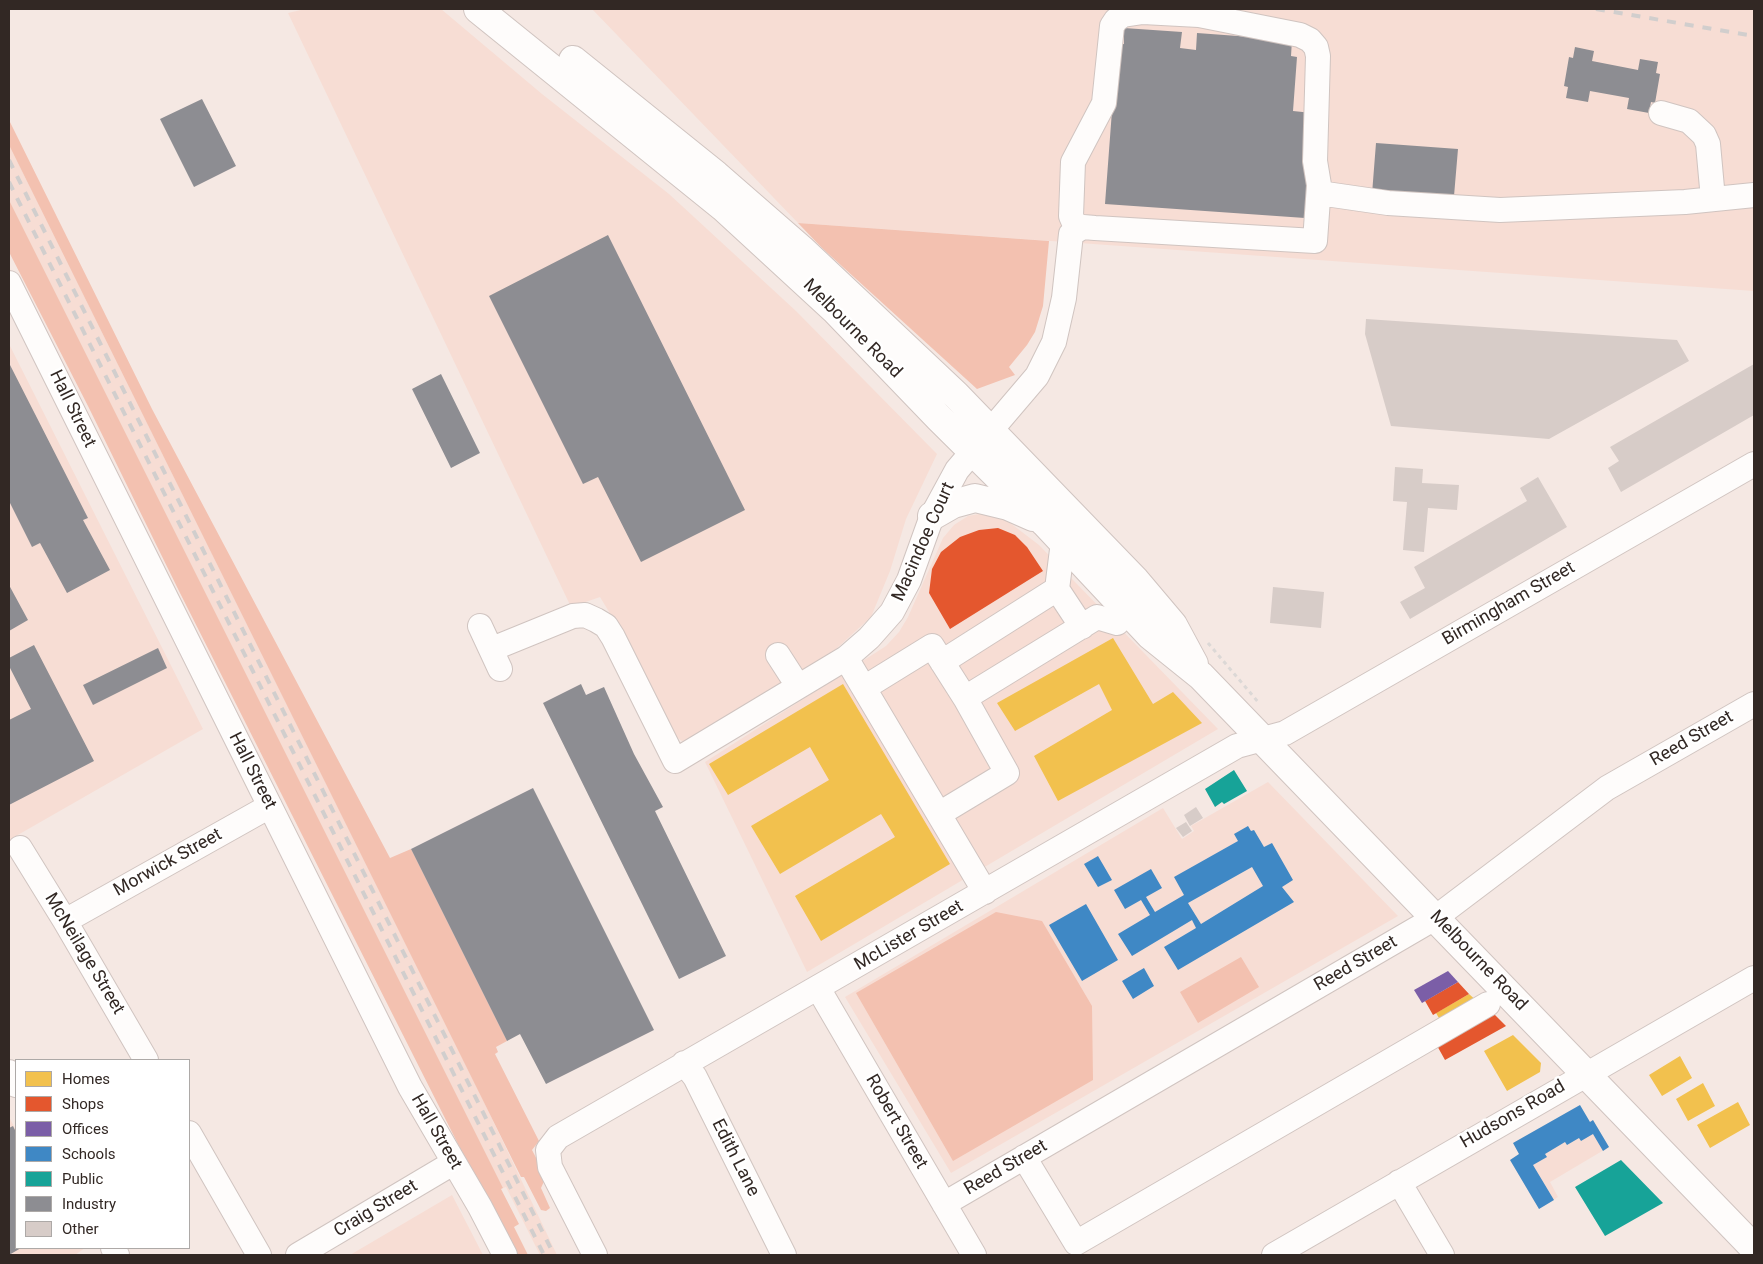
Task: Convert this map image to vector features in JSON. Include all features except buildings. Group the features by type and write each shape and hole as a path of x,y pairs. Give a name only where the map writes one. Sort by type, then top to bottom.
{"main road":[{"name":"Melbourne Road","path":"496,12 716,175 801,249 991,429 1135,580 1173,625 1201,676"},
{"name":"Melbourne Road","path":"496,12 723,207 836,312 1054,532 1150,635 1201,676 1588,1073 1754,1248"},
{"path":"932,516 953,504 975,498 1008,506 1054,532"}],"street":[{"name":"Macindoe Court","path":"480,626 496,659 573,616 585,615 606,626 675,761 846,658 869,638 892,612 909,580 932,516 957,470 1037,376 1054,342 1064,298 1073,236 1071,216 1072,162 1104,103 1112,26 1123,15 1143,12 1199,15 1272,29 1310,40 1316,47 1318,56 1315,161 1319,193"},
{"path":"1661,113 1689,120 1704,135 1708,144 1713,199"},
{"path":"1073,236 1095,228 1315,241 1319,193 1388,203 1500,210 1713,199 1754,195"},
{"name":"Hall Street","path":"9,283 16,315 270,806 414,1096 480,1207 505,1255"},
{"name":"Birmingham Street","path":"1262,739 1291,730 1754,465"},
{"path":"1054,532 1057,589 1082,627"},
{"path":"942,662 1057,589"},
{"path":"965,698 1097,617 1117,623"},
{"path":"864,688 932,646 965,698 1007,773 939,814"},
{"path":"778,655 798,686"},
{"path":"846,658 985,892"},
{"name":"Reed Street","path":"944,1204 1435,918 1607,788 1754,704"},
{"name":"McLister Street","path":"595,1255 550,1167 548,1150 558,1137 1237,746 1262,739"},
{"name":"Morwick Street","path":"65,921 270,806"},
{"name":"McNeilage Street","path":"20,848 145,1059"},
{"name":"Hudsons Road","path":"1274,1255 1754,978"},
{"name":"Robert Street","path":"818,988 974,1255"},
{"path":"1024,1157 1076,1243 1488,1004"},
{"name":"Edith Lane","path":"684,1063 695,1078 784,1255"},
{"path":"190,1135 259,1255"},
{"name":"Craig Street","path":"298,1255 453,1163"},
{"path":"1399,1182 1442,1255"}],"shaded area":[{"path":"305,9 441,9 542,94 669,194 796,311 937,454 906,519 890,571 871,617 836,649 693,739 682,741 672,734 623,635 600,597 571,607 288,13"},
{"path":"592,9 1754,9 1754,291 798,223"},
{"path":"9,120 152,409 390,858 411,849 507,1041 496,1047 498,1052 495,1054 539,1141 532,1150 546,1177 541,1188 550,1208 546,1211 541,1210 524,1177 521,1177 9,145"},
{"path":"9,145 475,1083 557,1255 540,1255 506,1187 503,1188 9,200"},
{"path":"9,200 503,1188 501,1189 519,1224 514,1227 528,1255 514,1255 9,252"},
{"path":"798,223 1049,241 1043,306 1035,332 1009,367 1015,375 977,389 822,248"},
{"path":"9,344 203,729 9,840"},
{"path":"991,514 1005,519 1039,545 1218,729 807,972 705,762 886,646 899,632 908,617 943,538 954,525 968,516"},
{"path":"1268,782 1398,916 951,1173 845,997 1163,808 1182,839 1194,831 1191,826"},
{"path":"996,912 1042,921 1092,1006 1093,1080 953,1161 856,993"},
{"path":"1241,957 1259,987 1198,1023 1180,992"},
{"path":"1580,1105 1589,1122 1593,1120 1609,1147 1550,1182 1558,1197 1539,1209 1510,1160 1519,1154 1513,1143"},
{"path":"9,1117 15,1128 15,1249 84,1249 75,1255 9,1255"},
{"path":"452,1195 483,1255 350,1255"}],"railway":[{"path":"1596,9 1754,36"},
{"path":"9,160 554,1255"},
{"path":"9,182 544,1255"}]}
